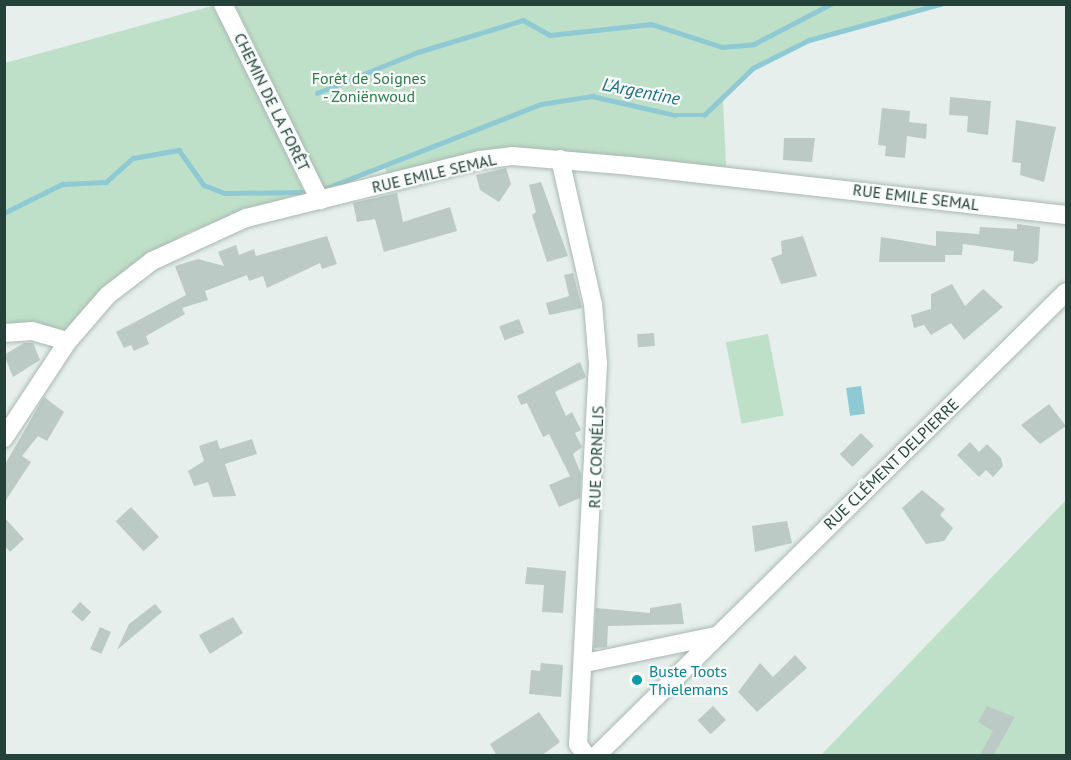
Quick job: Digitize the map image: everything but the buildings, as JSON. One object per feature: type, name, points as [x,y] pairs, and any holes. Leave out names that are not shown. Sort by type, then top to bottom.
[{"type":"street","name":"CHEMIN DE LA FORÊT","points":[[223,4],[321,200]]},
{"type":"street","name":"RUE EMILE SEMAL","points":[[4,438],[68,341],[108,295],[192,238],[321,200],[480,160],[560,159],[1066,215]]},
{"type":"street","name":"RUE CORNÉLIS","points":[[560,159],[593,304],[598,363],[585,663],[578,744],[586,756]]},
{"type":"street","name":"RUE CLÉMENT DELPIERRE","points":[[596,756],[1066,292]]},
{"type":"street","points":[[4,333],[32,331],[68,341]]},
{"type":"street","points":[[585,663],[715,636]]},
{"type":"green space","name":"Forêt de Soignes - Zoniënwoud","points":[[235,5],[941,5],[809,40],[753,68],[723,98],[726,167],[512,150],[466,154],[387,175],[385,168],[324,189]]},
{"type":"green space","points":[[212,6],[246,64],[304,192],[189,232],[148,255],[66,332],[32,324],[5,325],[5,63]]},
{"type":"green space","points":[[768,334],[784,415],[742,424],[726,342]]},
{"type":"green space","points":[[1066,500],[1066,755],[821,755]]},
{"type":"water","points":[[861,386],[865,414],[850,416],[846,388]]},
{"type":"waterway","name":"L'Argentine","points":[[317,93],[418,52],[523,20],[550,35],[651,24],[722,47],[754,44],[831,4]]},
{"type":"waterway","name":"L'Argentine","points":[[324,189],[541,104],[592,96],[675,115],[704,115],[753,68],[809,40],[941,4]]},
{"type":"waterway","name":"L'Argentine","points":[[4,213],[62,184],[106,182],[133,158],[179,150],[204,185],[225,193],[304,192]]},
{"type":"place","name":"Buste Toots Thielemans","points":[[637,680]]}]
